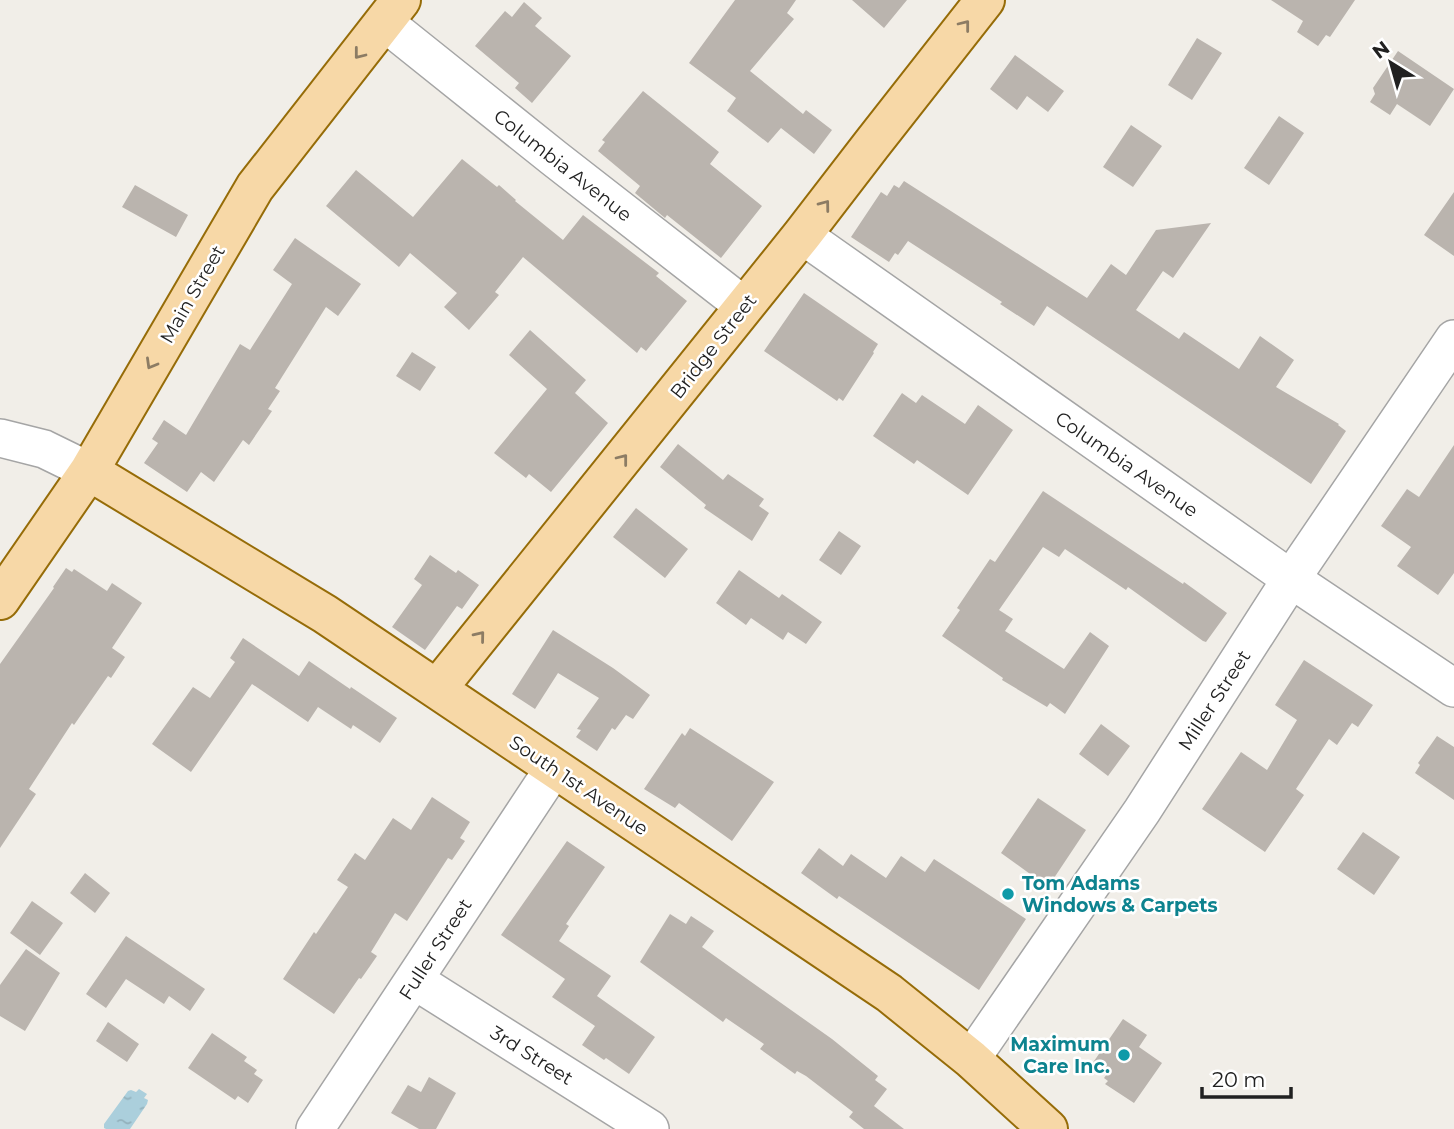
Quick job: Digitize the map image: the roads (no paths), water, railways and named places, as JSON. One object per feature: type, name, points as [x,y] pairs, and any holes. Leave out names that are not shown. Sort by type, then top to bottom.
[{"type":"main road","name":"Bridge Street","points":[[437,690],[802,235],[985,0]]},
{"type":"main road","name":"Main Street","points":[[0,600],[89,471],[255,187],[393,11]]},
{"type":"main road","name":"South 1st Avenue","points":[[89,471],[325,614],[889,993],[971,1059],[1048,1129]]},
{"type":"street","name":"Columbia Avenue","points":[[393,11],[554,158],[744,306]]},
{"type":"street","name":"Columbia Avenue","points":[[802,235],[1291,579],[1454,688]]},
{"type":"street","name":"Miller Street","points":[[971,1059],[1142,811],[1291,579],[1454,339]]},
{"type":"street","points":[[0,438],[44,449],[89,471]]},
{"type":"street","name":"Fuller Street","points":[[315,1129],[554,768]]},
{"type":"street","name":"3rd Street","points":[[414,980],[650,1129]]},
{"type":"water","points":[[139,1089],[147,1094],[144,1098],[148,1100],[130,1129],[104,1128],[104,1124],[128,1091],[136,1092]]},
{"type":"place","name":"Tom Adams Windows & Carpets","points":[[1008,894]]},
{"type":"place","name":"Maximum Care Inc.","points":[[1124,1055]]}]
